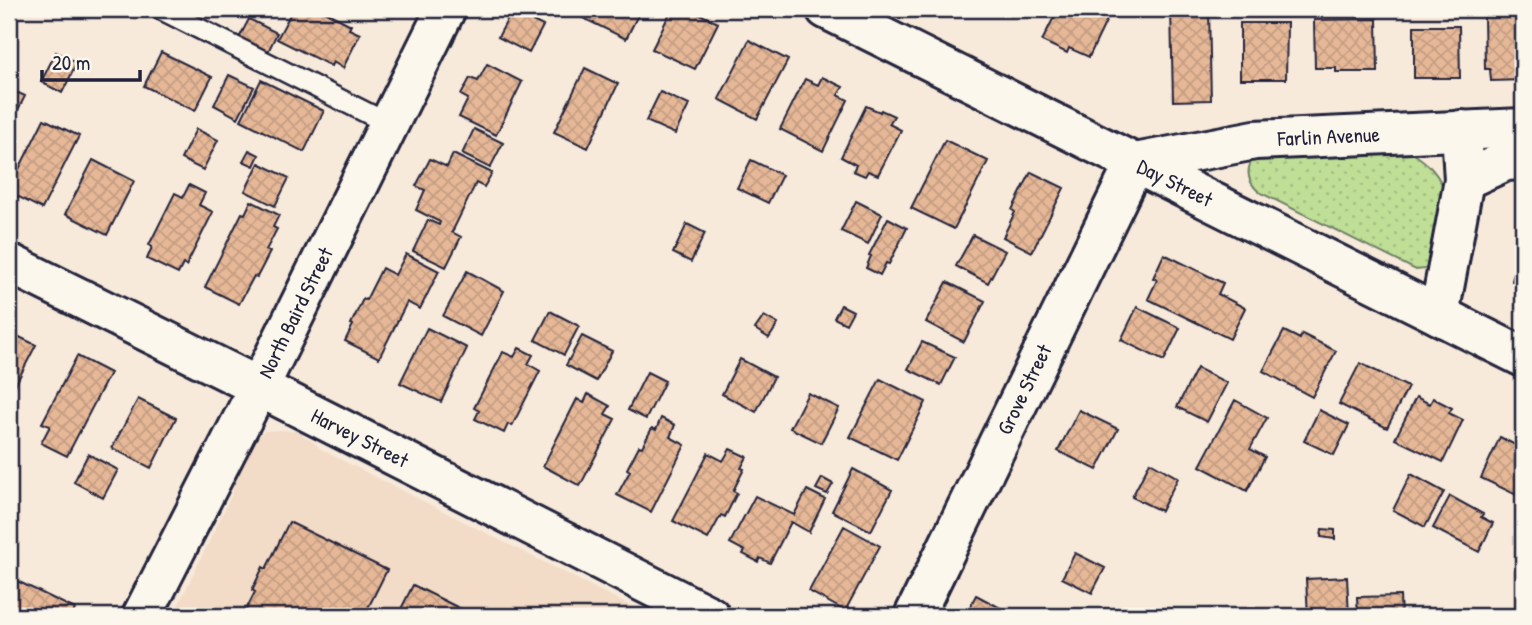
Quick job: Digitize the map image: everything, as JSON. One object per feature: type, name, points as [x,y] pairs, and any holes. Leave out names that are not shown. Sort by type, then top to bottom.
[{"type":"street","name":"North Baird Street","points":[[142,616],[446,9]]},
{"type":"street","name":"Day Street","points":[[826,9],[1523,357]]},
{"type":"street","name":"Farlin Avenue","points":[[1135,163],[1255,140],[1523,128]]},
{"type":"street","points":[[1438,315],[1464,180],[1461,130]]},
{"type":"street","points":[[1464,180],[1506,161],[1523,160]]},
{"type":"street","name":"Grove Street","points":[[914,616],[1135,163]]},
{"type":"street","name":"Harvey Street","points":[[9,263],[710,616]]},
{"type":"lane","points":[[160,9],[389,124]]},
{"type":"shaded area","points":[[265,431],[298,432],[322,450],[650,616],[173,616],[233,492],[235,474],[249,444]]},
{"type":"green space","points":[[1404,148],[1428,165],[1444,189],[1433,265],[1425,269],[1416,270],[1259,192],[1249,176],[1253,159]]},
{"type":"building","points":[[293,9],[320,9],[351,25],[349,29],[360,34],[343,68],[333,62],[331,66],[277,39]]},
{"type":"building","points":[[583,9],[641,9],[626,39],[579,16]]},
{"type":"building","points":[[672,9],[690,9],[718,23],[695,69],[652,49]]},
{"type":"building","points":[[1058,9],[1112,9],[1089,57],[1069,48],[1067,53],[1042,41]]},
{"type":"building","points":[[1171,9],[1209,9],[1211,100],[1173,101]]},
{"type":"building","points":[[512,11],[543,26],[529,53],[498,37]]},
{"type":"building","points":[[1523,15],[1523,80],[1491,81],[1490,69],[1485,69],[1484,16]]},
{"type":"building","points":[[249,19],[277,33],[268,52],[239,38]]},
{"type":"building","points":[[1377,19],[1378,72],[1336,72],[1336,68],[1315,68],[1314,20]]},
{"type":"building","points":[[1240,23],[1287,23],[1286,79],[1240,79]]},
{"type":"building","points":[[1414,26],[1459,26],[1460,78],[1414,78]]},
{"type":"building","points":[[749,40],[788,60],[757,119],[719,99]]},
{"type":"building","points":[[56,52],[77,63],[62,93],[41,82]]},
{"type":"building","points":[[161,52],[212,77],[195,111],[144,86]]},
{"type":"building","points":[[487,64],[522,82],[496,135],[459,117],[468,99],[461,95],[470,78],[478,81]]},
{"type":"building","points":[[585,68],[618,84],[588,148],[554,132]]},
{"type":"building","points":[[229,75],[254,87],[238,118],[214,105]]},
{"type":"building","points":[[822,77],[843,87],[838,95],[848,100],[823,151],[780,129],[805,79],[818,85]]},
{"type":"building","points":[[261,80],[324,111],[304,152],[241,120]]},
{"type":"building","points":[[14,91],[25,96],[18,110],[9,106]]},
{"type":"building","points":[[660,92],[689,105],[675,134],[646,121]]},
{"type":"building","points":[[866,106],[894,116],[889,124],[901,130],[878,175],[868,171],[865,176],[853,171],[856,165],[841,157]]},
{"type":"building","points":[[44,119],[79,136],[42,209],[9,192],[9,189]]},
{"type":"building","points":[[196,129],[218,140],[203,170],[181,159]]},
{"type":"building","points":[[474,129],[503,143],[490,168],[462,154]]},
{"type":"building","points":[[945,140],[988,161],[954,229],[911,208]]},
{"type":"building","points":[[249,150],[259,155],[254,166],[243,161]]},
{"type":"building","points":[[453,154],[492,173],[484,187],[476,183],[452,232],[461,237],[446,267],[413,251],[428,220],[439,225],[440,222],[416,210],[425,190],[416,186],[430,159],[447,167]]},
{"type":"building","points":[[93,160],[134,181],[107,235],[65,214]]},
{"type":"building","points":[[751,160],[782,175],[768,203],[737,188]]},
{"type":"building","points":[[259,163],[289,178],[275,206],[245,191]]},
{"type":"building","points":[[1031,172],[1064,188],[1032,252],[1003,237],[1015,212],[1012,210]]},
{"type":"building","points":[[189,185],[205,193],[199,205],[213,212],[186,266],[183,264],[178,274],[147,259],[152,247],[149,245],[175,193],[183,197]]},
{"type":"building","points":[[251,201],[279,215],[273,227],[277,229],[266,250],[270,252],[239,304],[205,287],[242,213],[245,214]]},
{"type":"building","points":[[856,201],[882,214],[868,244],[841,231]]},
{"type":"building","points":[[888,218],[907,228],[889,264],[886,263],[880,275],[866,268],[871,256],[869,255]]},
{"type":"building","points":[[687,224],[705,233],[691,262],[673,253]]},
{"type":"building","points":[[1523,233],[1523,283],[1512,281]]},
{"type":"building","points":[[973,235],[1005,251],[988,283],[956,266]]},
{"type":"building","points":[[406,254],[439,271],[420,309],[407,302],[379,358],[345,341],[363,299],[366,300],[382,268],[395,275]]},
{"type":"building","points":[[1164,254],[1223,283],[1218,294],[1245,308],[1230,339],[1148,299],[1157,280],[1153,278]]},
{"type":"building","points":[[467,271],[504,291],[481,336],[443,316]]},
{"type":"building","points":[[947,282],[985,301],[964,342],[926,322]]},
{"type":"building","points":[[841,305],[853,311],[846,324],[834,318]]},
{"type":"building","points":[[1137,307],[1180,328],[1164,361],[1121,340]]},
{"type":"building","points":[[550,311],[579,326],[564,355],[535,340]]},
{"type":"building","points":[[764,316],[778,324],[769,338],[755,329]]},
{"type":"building","points":[[427,328],[467,348],[441,402],[400,383]]},
{"type":"building","points":[[1284,331],[1300,339],[1302,334],[1336,351],[1312,397],[1263,371]]},
{"type":"building","points":[[9,332],[36,345],[9,397]]},
{"type":"building","points":[[582,336],[612,351],[596,381],[566,365]]},
{"type":"building","points":[[922,342],[955,357],[941,385],[908,369]]},
{"type":"building","points":[[519,348],[533,355],[528,364],[540,371],[512,426],[508,424],[504,433],[475,419],[479,411],[474,408],[503,352],[514,357]]},
{"type":"building","points":[[77,356],[110,373],[67,456],[41,443],[50,426],[42,423]]},
{"type":"building","points":[[740,359],[774,377],[756,412],[722,394]]},
{"type":"building","points":[[1360,363],[1408,387],[1387,428],[1339,404]]},
{"type":"building","points":[[1197,368],[1227,383],[1207,422],[1177,407]]},
{"type":"building","points":[[647,372],[665,381],[646,419],[628,410]]},
{"type":"building","points":[[880,379],[926,402],[897,460],[850,437]]},
{"type":"building","points":[[808,393],[839,408],[821,443],[790,428]]},
{"type":"building","points":[[588,394],[610,406],[605,414],[615,419],[580,486],[543,466],[577,399],[584,403]]},
{"type":"building","points":[[1416,397],[1430,404],[1433,398],[1452,408],[1449,413],[1463,420],[1443,462],[1395,439]]},
{"type":"building","points":[[138,399],[176,418],[151,468],[112,448]]},
{"type":"building","points":[[1235,400],[1267,418],[1250,449],[1265,457],[1247,491],[1200,466]]},
{"type":"building","points":[[1079,410],[1118,429],[1097,470],[1058,451]]},
{"type":"building","points":[[1319,410],[1349,425],[1334,455],[1304,441]]},
{"type":"building","points":[[661,418],[675,425],[670,437],[685,445],[651,512],[617,495],[639,446],[642,447],[652,428],[656,430]]},
{"type":"building","points":[[1500,437],[1519,447],[1521,442],[1523,443],[1523,498],[1481,478]]},
{"type":"building","points":[[730,449],[747,457],[733,491],[737,493],[725,517],[721,515],[708,539],[673,521],[708,453],[723,461]]},
{"type":"building","points":[[88,454],[118,470],[103,498],[74,482]]},
{"type":"building","points":[[1150,462],[1178,478],[1161,511],[1132,497]]},
{"type":"building","points":[[853,469],[892,490],[871,531],[832,511]]},
{"type":"building","points":[[1411,474],[1444,492],[1425,527],[1393,510]]},
{"type":"building","points":[[822,478],[833,484],[827,494],[816,489]]},
{"type":"building","points":[[807,490],[825,499],[809,532],[791,522],[770,563],[760,558],[758,562],[730,543],[755,496],[794,515]]},
{"type":"building","points":[[1450,496],[1483,514],[1481,517],[1493,523],[1479,552],[1433,528]]},
{"type":"building","points":[[289,522],[387,570],[364,616],[356,616],[338,608],[334,616],[243,616],[263,567],[266,569]]},
{"type":"building","points":[[844,526],[880,546],[845,611],[809,591]]},
{"type":"building","points":[[1322,529],[1335,530],[1335,539],[1321,537]]},
{"type":"building","points":[[1075,553],[1105,568],[1092,593],[1062,578]]},
{"type":"building","points":[[9,577],[75,609],[72,616],[9,616]]},
{"type":"building","points":[[1347,577],[1349,616],[1308,616],[1306,579]]},
{"type":"building","points":[[413,585],[475,616],[393,616],[395,612],[399,613]]},
{"type":"building","points":[[976,595],[1008,612],[1006,616],[962,616],[964,612],[966,614]]},
{"type":"building","points":[[1400,596],[1401,616],[1358,616],[1357,597]]},
{"type":"building","points":[[1434,612],[1461,612],[1461,616],[1434,616]]}]
